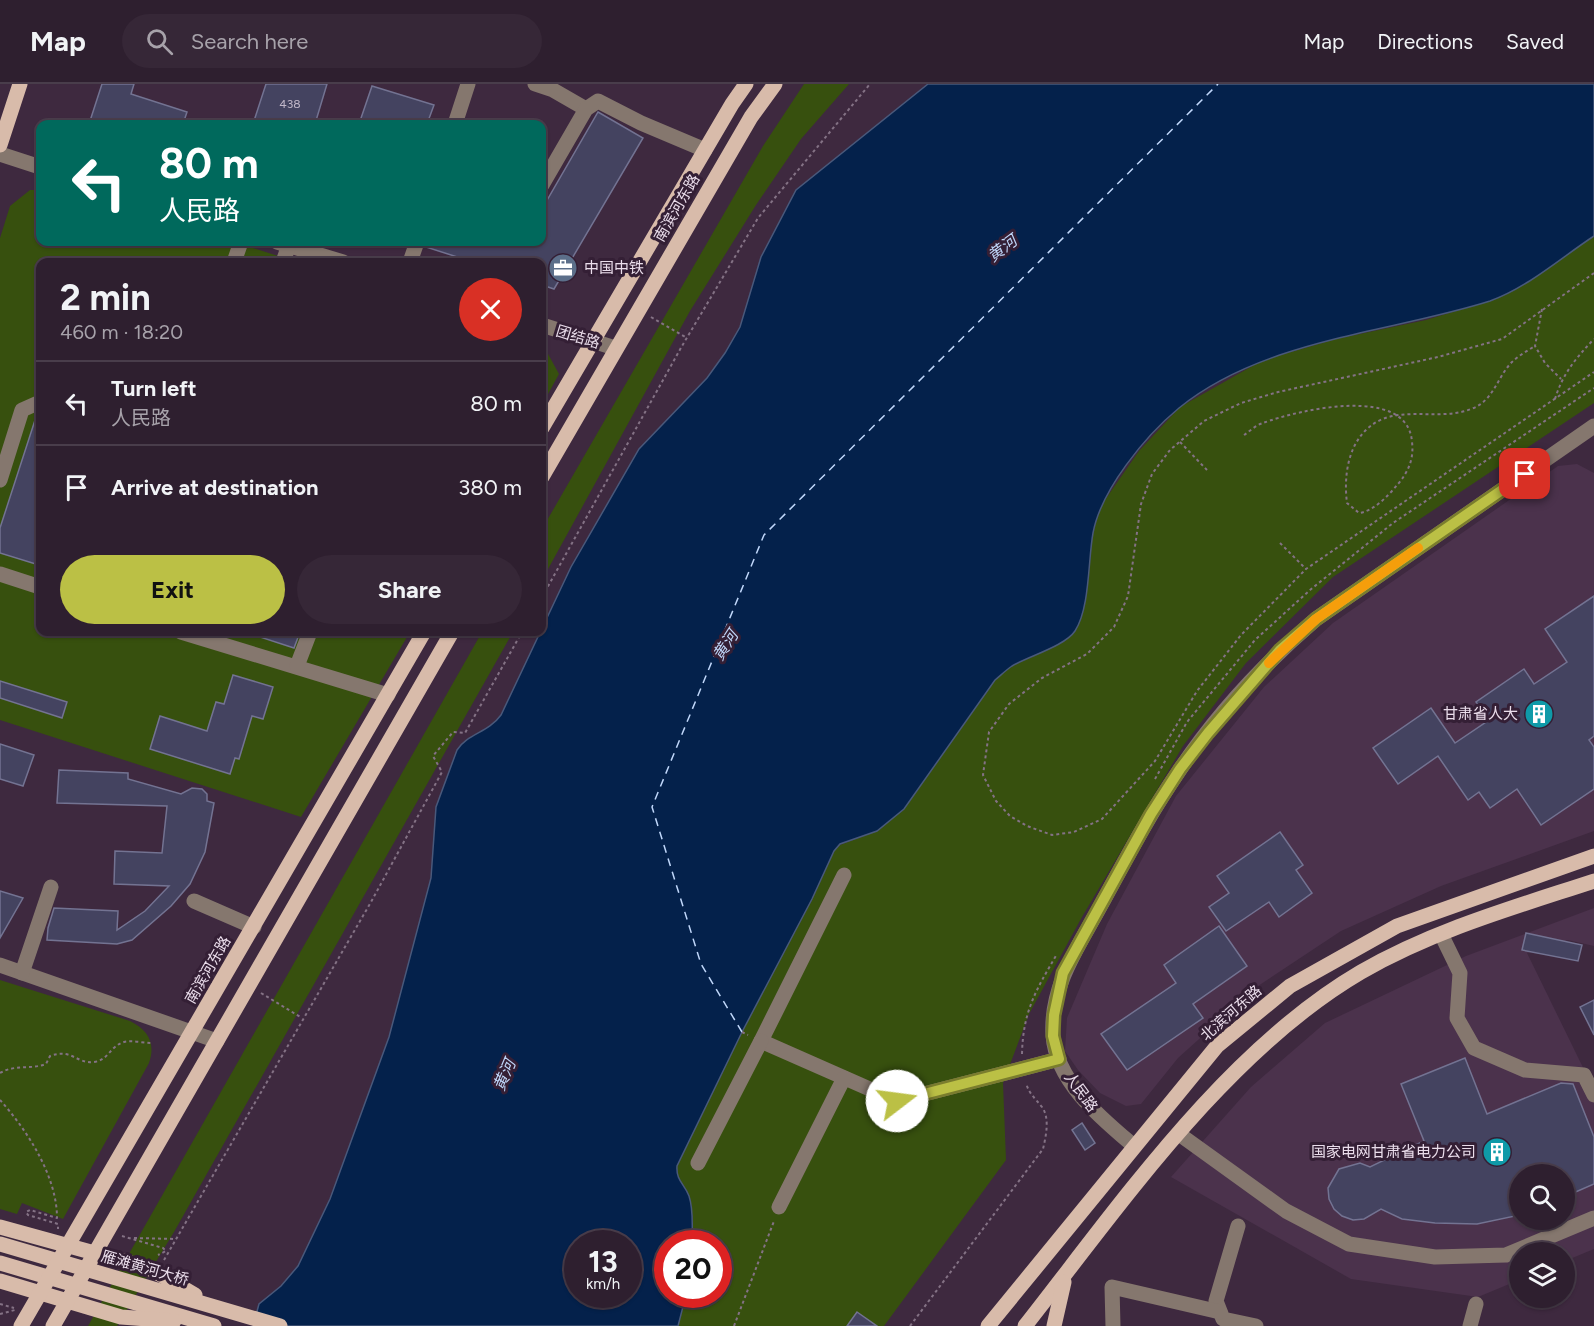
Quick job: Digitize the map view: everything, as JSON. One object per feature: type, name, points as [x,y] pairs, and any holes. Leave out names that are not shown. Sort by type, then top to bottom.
[{"type":"main road","points":[[0,146],[20,84]]},
{"type":"main road","name":"南滨河东路","points":[[546,421],[746,84]]},
{"type":"main road","name":"南滨河东路","points":[[546,470],[751,117],[776,84]]},
{"type":"main road","name":"南滨河东路","points":[[21,1326],[193,1034],[422,636]]},
{"type":"main road","points":[[53,1326],[450,636]]},
{"type":"main road","name":"北滨河东路","points":[[988,1326],[1217,1046],[1290,986],[1397,926],[1594,856]]},
{"type":"main road","points":[[1025,1326],[1179,1134],[1263,1044],[1315,1002],[1393,955],[1441,934],[1594,881]]},
{"type":"main road","points":[[0,1227],[149,1268],[216,1307]]},
{"type":"main road","name":"雁滩黄河大桥","points":[[0,1244],[280,1326]]},
{"type":"main road","points":[[0,1263],[210,1325]]},
{"type":"main road","points":[[1054,1326],[1058,1300],[1067,1273]]},
{"type":"main road","points":[[0,1281],[121,1317],[210,1325]]},
{"type":"street","points":[[456,120],[468,84]]},
{"type":"street","points":[[536,84],[554,90],[586,109]]},
{"type":"street","points":[[546,178],[586,109],[598,101],[640,123],[705,150]]},
{"type":"street","points":[[0,154],[36,166]]},
{"type":"street","points":[[292,246],[330,258]]},
{"type":"street","name":"团结路","points":[[546,326],[615,348]]},
{"type":"street","points":[[0,480],[22,410],[36,404]]},
{"type":"street","name":"人民路","points":[[1134,1146],[1081,1096],[1059,1059],[1053,1036],[1054,1015],[1063,973],[1151,814],[1180,769],[1208,733],[1280,650],[1316,619],[1592,432]]},
{"type":"street","points":[[0,574],[36,586]]},
{"type":"street","points":[[195,636],[388,695]]},
{"type":"street","points":[[297,666],[308,636]]},
{"type":"street","points":[[698,1163],[844,875]]},
{"type":"street","points":[[21,972],[51,887]]},
{"type":"street","points":[[194,901],[254,927]]},
{"type":"street","points":[[1441,934],[1460,973],[1457,1018],[1474,1048],[1525,1070],[1584,1075],[1594,1095]]},
{"type":"street","points":[[0,965],[218,1041]]},
{"type":"street","points":[[761,1041],[897,1101],[1059,1059]]},
{"type":"street","points":[[779,1207],[844,1078]]},
{"type":"street","points":[[1179,1134],[1286,1210],[1349,1244],[1434,1257],[1506,1255],[1594,1218]]},
{"type":"street","points":[[1238,1226],[1216,1301],[1223,1319],[1256,1326]]},
{"type":"street","points":[[1113,1326],[1112,1287],[1220,1311]]},
{"type":"street","points":[[1470,1326],[1476,1304]]},
{"type":"path","points":[[546,590],[682,346],[758,218],[870,84]]},
{"type":"path","points":[[1594,273],[1502,339],[1437,357],[1278,392],[1241,403],[1204,421],[1170,450],[1152,474],[1141,504],[1128,596],[1114,627],[1087,654],[1042,678],[1009,704],[989,732],[983,775],[996,801],[1010,816],[1027,826],[1052,835],[1074,832],[1102,819],[1155,761],[1197,692],[1241,635],[1306,569],[1594,372]]},
{"type":"path","points":[[1244,435],[1261,423],[1336,407],[1382,407],[1397,415],[1412,431],[1413,452],[1407,473],[1393,490],[1369,512],[1359,513],[1347,502],[1345,487],[1350,456],[1357,438],[1369,427],[1397,415],[1429,416],[1471,409],[1488,399],[1512,362],[1534,346],[1542,309]]},
{"type":"path","points":[[1555,399],[1561,379],[1594,339]]},
{"type":"path","points":[[1534,346],[1545,363],[1561,379]]},
{"type":"path","points":[[1152,784],[1187,722],[1255,640],[1310,590],[1393,523],[1594,387]]},
{"type":"path","points":[[1180,442],[1207,470]]},
{"type":"path","points":[[1280,543],[1306,569]]},
{"type":"path","points":[[162,1265],[302,1018],[371,902],[441,772],[433,756],[453,732],[465,733],[520,636]]},
{"type":"path","points":[[910,1326],[1043,1149],[1047,1128],[1044,1109],[1028,1092],[1022,1068],[1022,1036],[1030,1002],[1059,950]]},
{"type":"path","points":[[249,986],[302,1018]]},
{"type":"path","points":[[0,1073],[9,1068],[37,1067],[46,1064],[50,1056],[59,1053],[75,1056],[84,1062],[95,1062],[106,1059],[118,1045],[126,1041],[152,1043]]},
{"type":"path","points":[[0,1100],[25,1133],[56,1196],[57,1218],[30,1210],[26,1212],[28,1215],[58,1224],[57,1234]]},
{"type":"path","points":[[734,1326],[779,1207]]},
{"type":"path","points":[[149,1255],[159,1255],[166,1251],[163,1248],[128,1238],[176,1239]]},
{"type":"path","points":[[0,1304],[16,1309]]},
{"type":"shaded area","points":[[1577,464],[1594,473],[1594,831],[1441,886],[1341,931],[1258,986],[1178,1058],[1141,1104],[1126,1106],[1100,1093],[1078,1070],[1065,1051],[1067,1018],[1107,924],[1176,796],[1264,687],[1333,623],[1558,466]]},
{"type":"shaded area","points":[[1594,908],[1594,946],[1568,940],[1527,953],[1594,1090],[1594,1249],[1575,1257],[1575,1242],[1509,1242],[1509,1284],[1478,1297],[1351,1279],[1171,1177],[1251,1087],[1325,1023],[1466,956]]},
{"type":"green space","points":[[804,84],[849,84],[801,139],[756,205],[690,311],[546,573],[546,522],[763,146]]},
{"type":"green space","points":[[30,190],[36,190],[36,246],[247,246],[284,258],[36,258],[36,636],[408,636],[301,817],[0,720],[0,238],[10,206]]},
{"type":"green space","points":[[1594,236],[1594,403],[1333,577],[1246,663],[1183,746],[1082,917],[1029,1014],[1003,1083],[1006,1160],[884,1326],[678,1326],[683,1308],[732,1308],[732,1230],[692,1230],[690,1204],[678,1177],[677,1166],[834,851],[840,845],[877,831],[904,809],[995,680],[1010,667],[1065,641],[1100,507],[1139,451],[1180,407],[1263,360],[1336,339],[1426,320],[1492,300],[1513,290]]},
{"type":"green space","points":[[546,350],[559,374],[546,398]]},
{"type":"green space","points":[[480,636],[511,636],[174,1232],[117,1326],[88,1326]]},
{"type":"green space","points":[[0,980],[130,1021],[146,1033],[151,1043],[149,1063],[63,1219],[22,1203],[17,1214],[0,1209]]},
{"type":"water","name":"黄河","points":[[928,84],[1594,84],[1594,236],[1531,280],[1490,301],[1288,352],[1249,367],[1213,385],[1179,408],[1152,433],[1126,465],[1105,499],[1093,533],[1086,597],[1075,631],[1055,646],[1012,666],[995,680],[904,809],[877,831],[840,844],[834,851],[677,1166],[679,1179],[689,1196],[692,1208],[692,1230],[654,1230],[654,1308],[683,1308],[678,1326],[253,1326],[259,1304],[281,1286],[298,1266],[330,1199],[389,1037],[431,878],[436,807],[457,750],[501,715],[538,636],[546,636],[546,620],[571,567],[639,449],[707,378],[740,327],[761,257],[796,190]]},
{"type":"building","points":[[102,84],[134,84],[131,94],[187,112],[184,120],[90,120]]},
{"type":"building","points":[[266,84],[327,84],[316,120],[254,120]]},
{"type":"building","points":[[372,86],[434,105],[428,120],[360,120]]},
{"type":"building","points":[[598,112],[643,138],[554,289],[546,286],[546,258],[460,258],[426,247],[546,246],[546,202]]},
{"type":"building","points":[[36,417],[36,564],[0,553],[0,528]]},
{"type":"building","name":"甘肃省人大","points":[[1594,596],[1594,736],[1589,740],[1594,747],[1594,789],[1541,825],[1517,789],[1490,808],[1479,792],[1468,800],[1438,756],[1398,784],[1373,748],[1431,708],[1455,743],[1489,720],[1476,702],[1524,669],[1534,684],[1567,662],[1545,629]]},
{"type":"building","points":[[257,636],[298,636],[294,648]]},
{"type":"building","points":[[233,675],[273,687],[263,719],[252,716],[239,759],[235,758],[230,774],[150,749],[160,716],[207,731],[216,702],[224,704]]},
{"type":"building","points":[[0,681],[67,702],[62,718],[0,698]]},
{"type":"building","points":[[0,744],[34,755],[23,786],[0,779]]},
{"type":"building","points":[[59,770],[128,773],[128,779],[181,794],[192,788],[202,789],[207,794],[207,801],[214,803],[205,852],[190,884],[171,906],[132,940],[117,944],[47,940],[54,908],[118,911],[117,930],[145,911],[169,886],[114,884],[115,851],[162,853],[167,806],[57,803]]},
{"type":"building","points":[[1280,832],[1303,865],[1296,870],[1312,893],[1279,917],[1269,902],[1226,931],[1209,907],[1229,893],[1217,876]]},
{"type":"building","points":[[0,891],[23,898],[0,938]]},
{"type":"building","points":[[1219,926],[1247,966],[1193,1004],[1203,1018],[1127,1070],[1101,1034],[1176,983],[1164,965]]},
{"type":"building","points":[[1526,933],[1582,945],[1578,961],[1522,950]]},
{"type":"building","points":[[1594,1000],[1594,1035],[1580,1007]]},
{"type":"building","name":"国家电网甘肃省电力公司","points":[[1465,1058],[1487,1114],[1561,1083],[1573,1084],[1594,1137],[1594,1184],[1575,1192],[1575,1164],[1509,1164],[1509,1217],[1477,1224],[1435,1223],[1402,1219],[1381,1209],[1364,1219],[1353,1220],[1342,1216],[1334,1209],[1329,1199],[1328,1188],[1339,1169],[1360,1163],[1370,1167],[1424,1141],[1401,1084]]},
{"type":"building","points":[[1082,1123],[1095,1143],[1085,1150],[1072,1130]]},
{"type":"building","points":[[857,1312],[877,1326],[847,1326]]},
{"type":"ferry route","points":[[742,1032],[701,964],[652,807],[764,535],[1218,84]]},
{"type":"slow traffic","points":[[1269,663],[1280,650],[1316,619],[1418,548]]},
{"type":"place","name":"中国中铁","points":[[563,268]]},
{"type":"place","name":"甘肃省人大","points":[[1539,714]]},
{"type":"place","name":"国家电网甘肃省电力公司","points":[[1497,1152]]},
{"type":"route","points":[[897,1101],[1059,1059],[1053,1036],[1056,994],[1063,973],[1151,814],[1180,769],[1208,733],[1280,650],[1316,619],[1525,474]]}]
